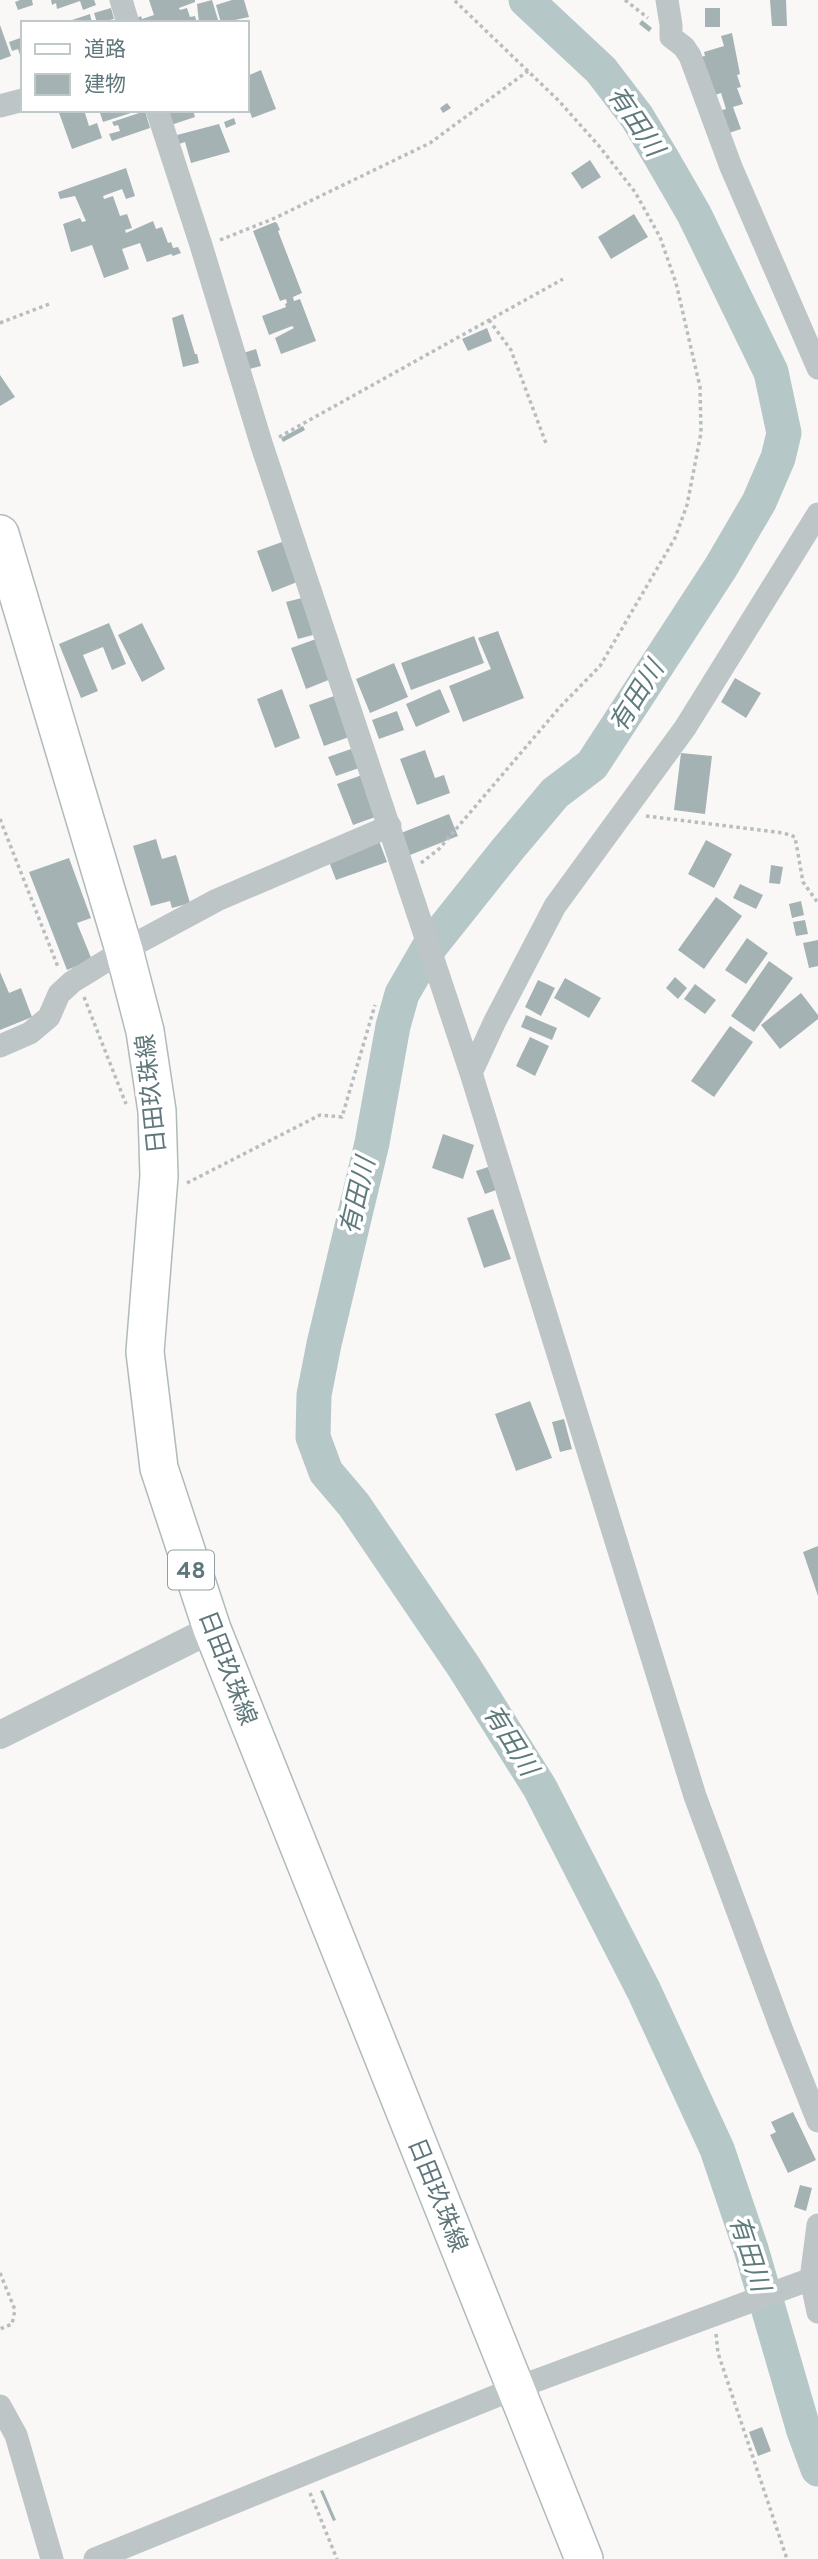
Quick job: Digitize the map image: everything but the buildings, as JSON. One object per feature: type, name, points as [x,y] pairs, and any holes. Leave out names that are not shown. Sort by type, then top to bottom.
[{"type":"main road","name":"日田玖珠線","points":[[0,534],[11,599],[124,950],[145,1031],[157,1111],[159,1176],[145,1352],[159,1468],[212,1629],[584,2559]]},
{"type":"street","points":[[121,0],[127,21]]},
{"type":"street","points":[[667,0],[671,37],[684,47],[690,57],[732,167],[818,368]]},
{"type":"street","points":[[0,106],[21,101]]},
{"type":"street","points":[[158,112],[262,446],[468,1065],[695,1796],[818,2121]]},
{"type":"street","points":[[468,1065],[495,1021],[555,906],[685,728],[818,514]]},
{"type":"street","points":[[0,1046],[30,1033],[49,1017],[59,995],[68,986],[124,950],[218,900],[390,826]]},
{"type":"street","points":[[0,1735],[212,1629]]},
{"type":"street","points":[[818,2225],[811,2279],[818,2312]]},
{"type":"street","points":[[95,2559],[516,2388],[811,2279]]},
{"type":"street","points":[[0,2406],[16,2435],[52,2559]]},
{"type":"path","points":[[405,880],[439,849],[560,707],[600,666],[675,538],[687,505],[699,444],[700,387],[676,283],[660,237],[635,192],[599,146],[559,101],[454,0]]},
{"type":"path","points":[[202,248],[275,218],[430,143],[528,71]]},
{"type":"path","points":[[262,446],[563,279]]},
{"type":"path","points":[[0,323],[49,304]]},
{"type":"path","points":[[489,320],[511,350],[547,446]]},
{"type":"path","points":[[623,813],[784,833],[795,837],[803,882],[818,903]]},
{"type":"path","points":[[0,819],[68,986],[86,999],[130,1115]]},
{"type":"path","points":[[157,1199],[320,1115],[342,1117],[375,1005]]},
{"type":"path","points":[[0,2273],[15,2310],[12,2324],[0,2329]]},
{"type":"path","points":[[721,2312],[718,2353],[787,2559]]},
{"type":"path","points":[[303,2474],[337,2559]]},
{"type":"waterway","name":"有田川","points":[[526,0],[601,70],[637,117],[661,157],[694,214],[771,372],[784,433],[778,458],[759,502],[721,567],[592,765],[555,793],[507,850],[428,949],[402,994],[393,1026],[372,1143],[324,1344],[314,1395],[313,1437],[326,1472],[354,1505],[464,1667],[540,1788],[644,1991],[717,2149],[751,2249],[804,2431],[818,2469]]}]
